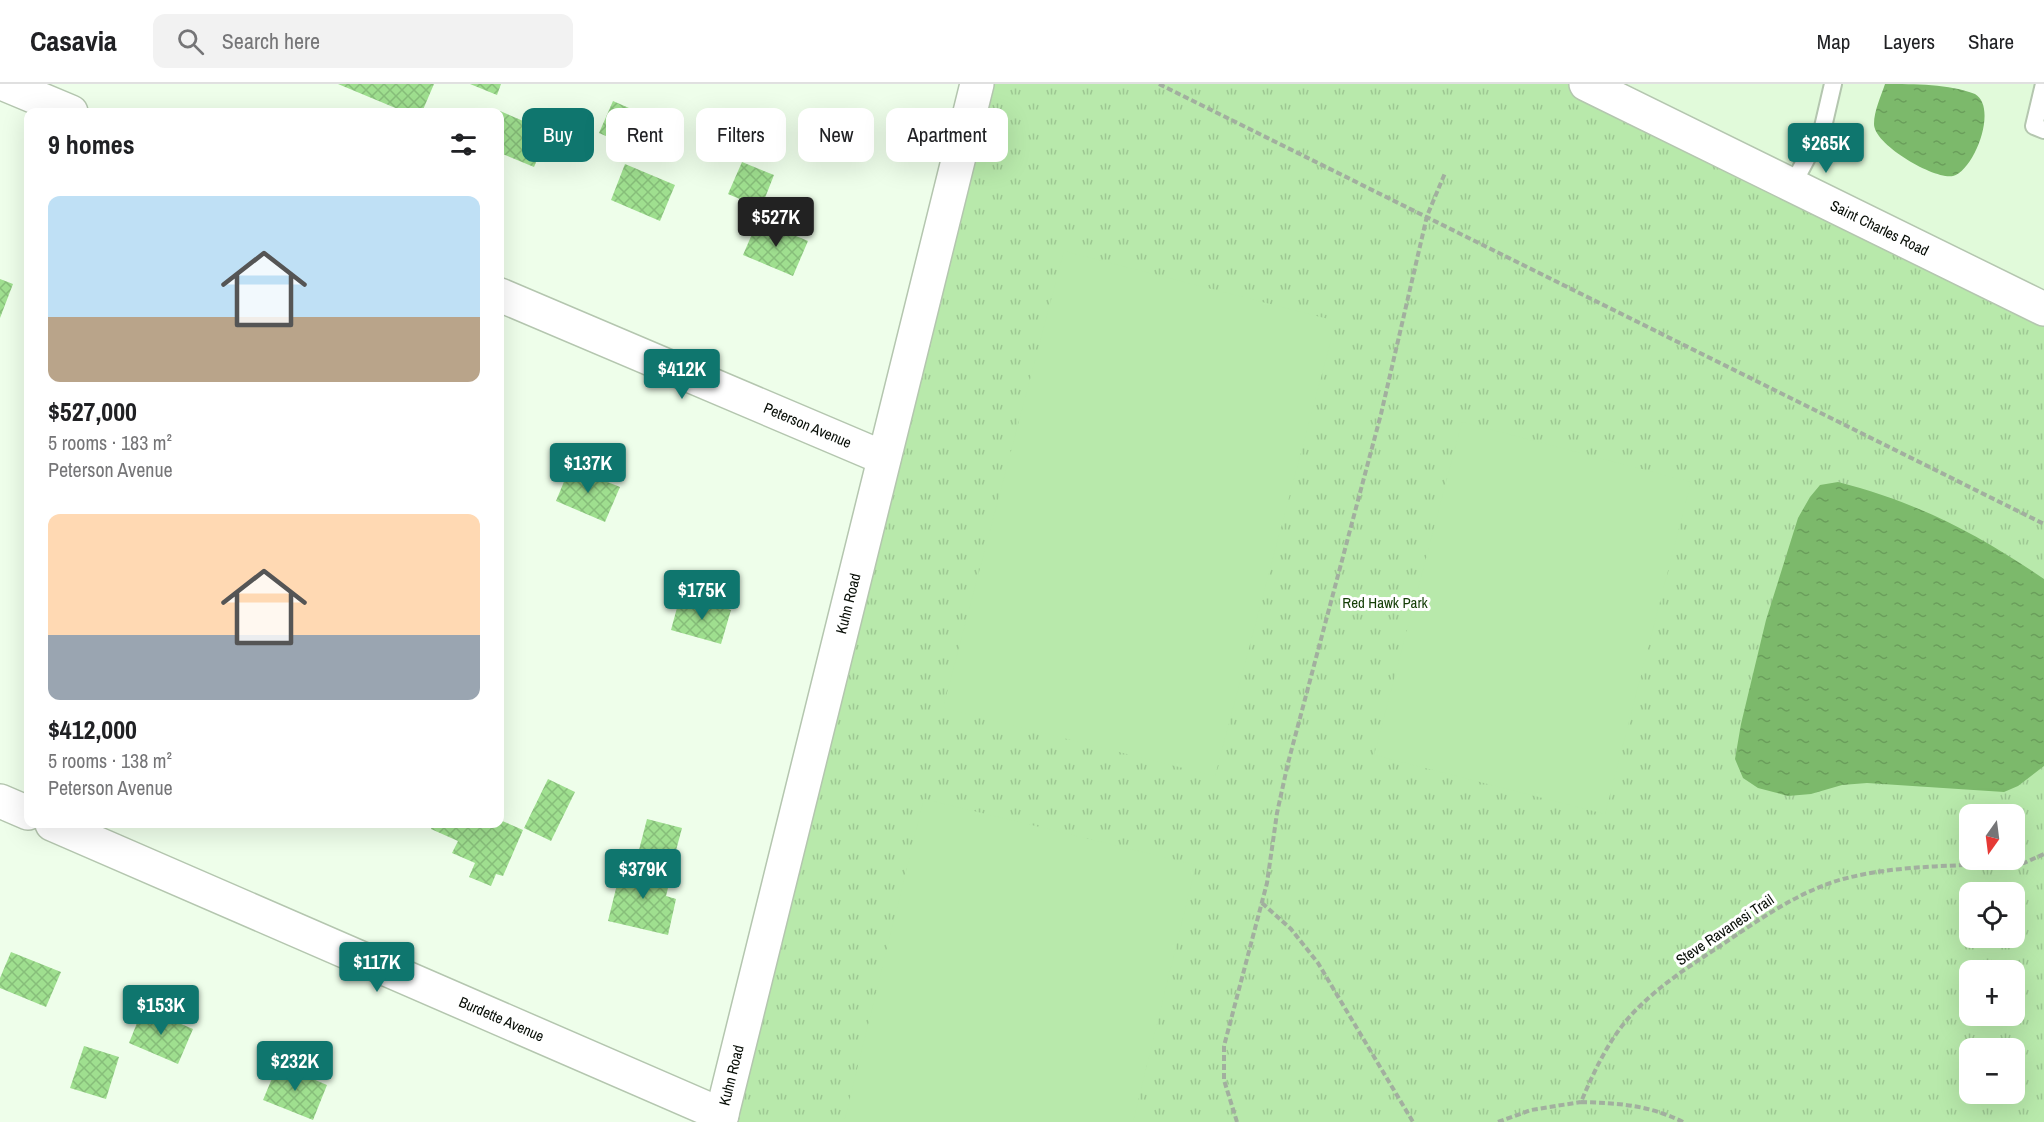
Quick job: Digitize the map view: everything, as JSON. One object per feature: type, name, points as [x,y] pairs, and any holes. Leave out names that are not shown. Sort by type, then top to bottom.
[{"type":"street","points":[[4,84],[61,108]]},
{"type":"street","name":"Kuhn Road","points":[[721,1119],[977,84]]},
{"type":"street","name":"Saint Charles Road","points":[[1586,84],[2044,309]]},
{"type":"street","name":"Peterson Avenue","points":[[504,297],[884,458]]},
{"type":"street","points":[[0,801],[24,811]]},
{"type":"street","name":"Burdette Avenue","points":[[61,828],[721,1119]]},
{"type":"lane","points":[[1792,186],[1823,127],[1833,84]]},
{"type":"lane","points":[[2044,84],[2034,126],[2044,130]]},
{"type":"path","points":[[1159,84],[2044,524]]},
{"type":"path","points":[[1237,1122],[1224,1080],[1224,1046],[1262,903],[1288,763],[1381,414],[1427,216],[1445,173]]},
{"type":"path","name":"Steve Ravanesi Trail","points":[[1581,1102],[1595,1070],[1614,1039],[1639,1007],[1695,963],[1772,911],[1804,894],[1843,879],[1885,872],[2024,863],[2044,854]]},
{"type":"path","points":[[1262,903],[1291,928],[1318,963],[1413,1122]]},
{"type":"path","points":[[1498,1122],[1531,1110],[1581,1102],[1626,1102],[1663,1112],[1683,1122]]},
{"type":"shaded area","points":[[1603,84],[2044,84],[2044,304]]},
{"type":"green space","name":"Red Hawk Park","points":[[975,84],[1589,84],[2044,311],[2044,1122],[726,1122],[956,162],[1008,162],[1008,108],[969,108]]},
{"type":"green space","points":[[1064,251],[1336,321],[1215,776],[943,708]]},
{"type":"green space","points":[[1462,422],[1691,482],[1605,814],[1374,755]]},
{"type":"green space","points":[[924,799],[1196,865],[1133,1122],[844,1122]]},
{"type":"water","points":[[1885,84],[1943,86],[1975,94],[1982,101],[1984,124],[1981,138],[1976,151],[1961,171],[1953,176],[1933,173],[1894,151],[1884,142],[1877,132],[1874,119]]},
{"type":"water","points":[[1838,482],[1894,499],[1946,521],[2044,579],[2044,766],[2018,786],[2004,792],[1867,783],[1842,785],[1811,794],[1788,796],[1758,788],[1743,778],[1735,759],[1741,724],[1766,620],[1798,518],[1820,485]]},
{"type":"building","points":[[338,84],[434,84],[424,108],[395,108]]},
{"type":"building","points":[[470,84],[501,84],[497,95]]},
{"type":"building","points":[[613,101],[629,108],[610,108]]},
{"type":"building","points":[[504,113],[522,120],[522,162],[536,162],[534,167],[504,155]]},
{"type":"building","points":[[606,117],[606,136],[599,133]]},
{"type":"building","points":[[742,162],[774,175],[761,208],[728,194]]},
{"type":"building","points":[[625,164],[675,185],[660,221],[611,200]]},
{"type":"building","points":[[758,220],[808,241],[793,276],[743,255]]},
{"type":"building","points":[[0,279],[13,284],[0,318]]},
{"type":"building","points":[[570,467],[620,487],[605,522],[556,501]]},
{"type":"building","points":[[694,600],[731,610],[721,644],[671,630],[678,604],[692,608]]},
{"type":"building","points":[[548,779],[575,792],[551,841],[524,828]]},
{"type":"building","points":[[647,819],[682,828],[674,858],[639,850]]},
{"type":"building","points":[[504,822],[523,830],[503,876],[496,874],[491,886],[469,877],[475,863],[452,853],[458,841],[431,829],[504,828]]},
{"type":"building","points":[[622,864],[671,876],[666,896],[676,899],[668,935],[608,921]]},
{"type":"building","points":[[11,952],[61,972],[46,1007],[0,988],[0,978]]},
{"type":"building","points":[[143,1008],[193,1029],[178,1064],[129,1043]]},
{"type":"building","points":[[84,1046],[119,1057],[106,1099],[70,1088]]},
{"type":"building","points":[[278,1064],[327,1085],[313,1120],[263,1100]]}]
